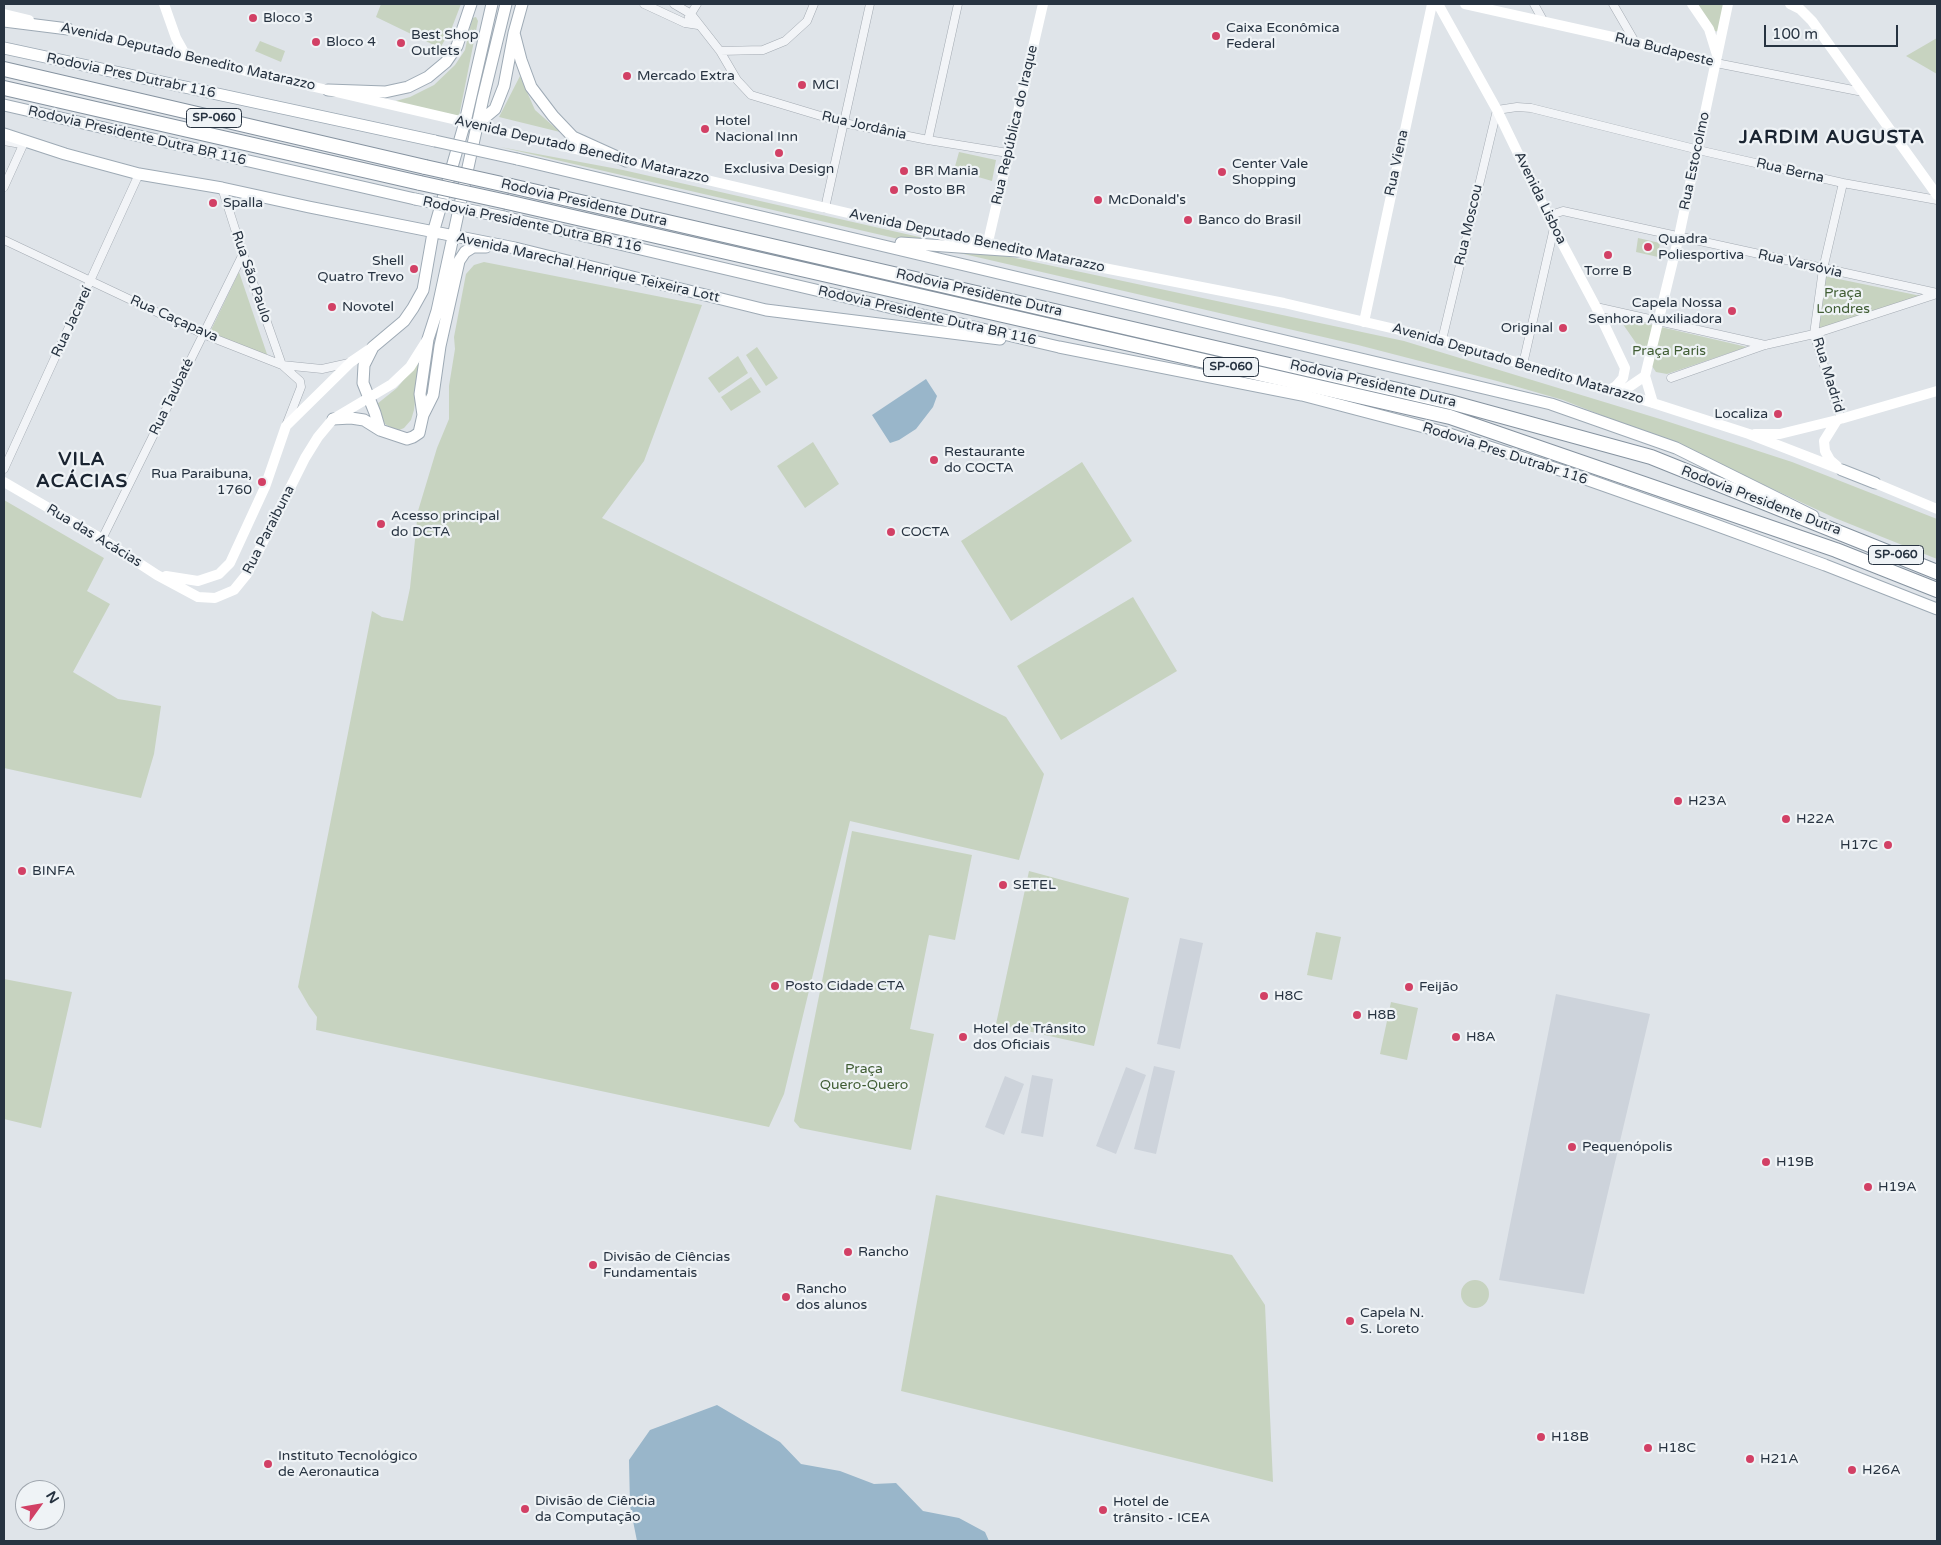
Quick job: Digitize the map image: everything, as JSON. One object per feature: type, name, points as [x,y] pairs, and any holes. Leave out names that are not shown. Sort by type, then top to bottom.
[{"type":"highway","name":"Rodovia Presidente Dutra","points":[[4,70],[1450,402],[1651,457],[1937,572]]},
{"type":"highway","name":"Rodovia Presidente Dutra","points":[[4,88],[1450,417],[1836,550],[1937,590]]},
{"type":"main road","points":[[164,4],[176,38],[186,56]]},
{"type":"main road","points":[[328,90],[385,92],[408,87],[428,77],[446,62],[457,46],[471,4]]},
{"type":"main road","points":[[423,415],[420,394],[428,339],[437,311],[477,125],[506,4]]},
{"type":"main road","points":[[477,125],[495,109],[504,86],[514,32],[522,4]]},
{"type":"main road","name":"Rua República do Iraque","points":[[987,246],[1043,4]]},
{"type":"main road","name":"Rua Viena","points":[[1364,322],[1432,4]]},
{"type":"main road","name":"Avenida Lisboa","points":[[1438,4],[1497,110],[1552,225],[1596,307],[1625,368],[1623,378],[1616,386],[1609,390]]},
{"type":"main road","name":"Rua Budapeste","points":[[1465,4],[1717,60]]},
{"type":"main road","points":[[1692,4],[1709,30],[1717,60]]},
{"type":"main road","name":"Rua Estocolmo","points":[[1645,376],[1679,236],[1728,4]]},
{"type":"main road","points":[[1790,4],[1800,9],[1812,21],[1937,196]]},
{"type":"main road","name":"Rua Paraibuna","points":[[157,575],[198,581],[219,574],[230,563],[265,487],[286,426],[351,362],[373,347],[404,320],[413,308],[423,290],[433,233],[465,122],[490,6]]},
{"type":"main road","name":"Avenida Deputado Benedito Matarazzo","points":[[4,14],[987,246],[1284,303],[1442,340],[1653,403],[1749,434],[1937,509]]},
{"type":"main road","points":[[4,21],[68,30]]},
{"type":"main road","points":[[514,32],[521,60],[531,87],[553,116],[573,136],[626,161]]},
{"type":"main road","points":[[167,51],[176,38]]},
{"type":"main road","name":"Rodovia Pres Dutrabr 116","points":[[4,48],[435,140],[868,241]]},
{"type":"main road","name":"Rodovia Presidente Dutra BR 116","points":[[4,105],[415,199],[504,217],[1060,347]]},
{"type":"main road","points":[[4,134],[65,154]]},
{"type":"main road","name":"Avenida Marechal Henrique Teixeira Lott","points":[[65,154],[139,174],[222,188],[433,233],[515,248],[766,310],[1060,347]]},
{"type":"main road","points":[[868,241],[1017,251]]},
{"type":"main road","points":[[868,241],[1551,404],[1676,448],[1855,538]]},
{"type":"main road","points":[[333,419],[351,418],[364,420],[380,430],[407,439],[413,437],[418,432],[423,415],[433,395],[440,346],[459,261],[465,252],[473,247],[515,248]]},
{"type":"main road","name":"Rua Paraibuna","points":[[157,575],[198,597],[214,598],[234,590],[248,574],[305,458],[318,437],[333,419],[392,384],[410,367],[428,339]]},
{"type":"main road","points":[[373,347],[362,374],[363,384],[380,430]]},
{"type":"main road","name":"Rodovia Pres Dutrabr 116","points":[[1060,347],[1302,395],[1443,432],[1563,471],[1693,517],[1826,565],[1937,609]]},
{"type":"main road","points":[[1620,393],[1645,376],[1653,403]]},
{"type":"main road","points":[[1749,434],[1780,434],[1839,420],[1937,391]]},
{"type":"main road","points":[[1839,420],[1824,441],[1825,451],[1830,460],[1842,470]]},
{"type":"main road","name":"Rua das Acácias","points":[[4,482],[102,539],[157,575]]},
{"type":"street","points":[[644,4],[685,22],[698,25]]},
{"type":"street","name":"Rua Jordânia","points":[[674,4],[691,14],[720,51],[736,80],[751,95],[844,123],[928,140],[1008,153]]},
{"type":"street","points":[[685,22],[697,4]]},
{"type":"street","points":[[720,51],[763,50],[785,42],[807,21],[814,4]]},
{"type":"street","points":[[824,208],[870,4]]},
{"type":"street","points":[[928,140],[958,4]]},
{"type":"street","points":[[1534,4],[1544,22]]},
{"type":"street","points":[[1613,4],[1635,42]]},
{"type":"street","name":"Rua Budapeste","points":[[1717,60],[1864,92]]},
{"type":"street","name":"Rua Berna","points":[[1497,110],[1517,107],[1531,108],[1842,182],[1937,200]]},
{"type":"street","name":"Rua Moscou","points":[[1442,340],[1497,110]]},
{"type":"street","name":"Avenida Marechal Henrique Teixeira Lott","points":[[4,141],[65,154]]},
{"type":"street","points":[[4,187],[23,145]]},
{"type":"street","name":"Rua Jacareí","points":[[4,469],[139,174]]},
{"type":"street","name":"Rua Madrid","points":[[1839,420],[1814,334],[1824,269],[1842,182]]},
{"type":"street","name":"Rua São Paulo","points":[[222,188],[282,365]]},
{"type":"street","name":"Rua Varsóvia","points":[[1552,225],[1554,214],[1564,211],[1937,294]]},
{"type":"street","points":[[1523,364],[1552,225]]},
{"type":"street","name":"Rua Caçapava","points":[[4,240],[203,334],[282,365],[322,369],[351,362]]},
{"type":"street","name":"Rua Taubaté","points":[[102,539],[243,254]]},
{"type":"street","points":[[1671,378],[1764,345],[1814,334],[1937,294]]},
{"type":"street","points":[[1596,307],[1764,345]]},
{"type":"street","name":"Rua Paraibuna","points":[[282,365],[300,381],[302,387],[286,426]]},
{"type":"shaded area","points":[[1180,938],[1203,943],[1180,1049],[1157,1044]]},
{"type":"shaded area","name":"Pequenópolis","points":[[1556,994],[1650,1014],[1584,1294],[1499,1280]]},
{"type":"shaded area","points":[[1154,1066],[1175,1071],[1156,1154],[1134,1149]]},
{"type":"shaded area","points":[[1126,1067],[1146,1075],[1116,1154],[1096,1146]]},
{"type":"shaded area","points":[[1032,1075],[1053,1079],[1043,1137],[1021,1133]]},
{"type":"shaded area","points":[[1005,1076],[1024,1084],[1004,1135],[985,1127]]},
{"type":"green space","points":[[381,4],[461,4],[451,30],[440,48],[376,17]]},
{"type":"green space","points":[[1694,4],[1726,4],[1720,32],[1715,31]]},
{"type":"green space","points":[[476,17],[478,21],[459,116],[392,102],[410,97],[434,85],[455,65],[465,50],[472,18]]},
{"type":"green space","points":[[1937,38],[1937,74],[1906,56]]},
{"type":"green space","points":[[260,41],[285,51],[281,62],[255,51]]},
{"type":"green space","points":[[520,76],[535,110],[560,132],[499,117]]},
{"type":"green space","points":[[500,147],[623,170],[959,246],[1404,341],[1660,419],[1792,462],[1937,519],[1937,559],[1835,518],[1689,450],[1563,400],[1497,381],[1358,345]]},
{"type":"green space","points":[[959,152],[996,160],[992,181],[954,170]]},
{"type":"green space","name":"Quadra Poliesportiva","points":[[1638,238],[1660,243],[1658,257],[1636,252]]},
{"type":"green space","points":[[484,262],[702,305],[644,461],[602,518],[1006,717],[1044,774],[1019,860],[850,821],[784,1094],[769,1127],[316,1030],[317,1017],[298,987],[372,611],[382,617],[403,621],[410,588],[418,511],[437,448],[449,419],[449,386],[455,349],[454,337],[466,274],[474,265]]},
{"type":"green space","points":[[239,272],[268,357],[210,332]]},
{"type":"green space","name":"Praça Londres","points":[[1824,276],[1921,296],[1819,331]]},
{"type":"green space","name":"Praça Paris","points":[[1618,317],[1747,347],[1667,374],[1656,372]]},
{"type":"green space","points":[[757,347],[778,378],[766,386],[746,355]]},
{"type":"green space","points":[[738,356],[748,373],[719,393],[708,378]]},
{"type":"green space","points":[[420,360],[411,420],[404,428],[397,431],[385,424],[377,404],[397,388]]},
{"type":"green space","points":[[751,377],[761,392],[731,411],[721,397]]},
{"type":"green space","points":[[813,442],[839,484],[805,508],[777,466]]},
{"type":"green space","points":[[1082,462],[1132,541],[1011,621],[961,541]]},
{"type":"green space","points":[[4,500],[104,558],[87,591],[110,604],[73,672],[118,699],[161,706],[154,754],[141,798],[4,768]]},
{"type":"green space","points":[[1133,597],[1177,671],[1061,740],[1017,666]]},
{"type":"green space","name":"Praça Quero-Quero","points":[[852,831],[972,855],[955,940],[929,935],[910,1029],[934,1034],[911,1150],[800,1128],[794,1121]]},
{"type":"green space","points":[[1029,871],[1129,898],[1094,1046],[996,1024]]},
{"type":"green space","points":[[1316,932],[1341,937],[1332,980],[1307,975]]},
{"type":"green space","points":[[4,979],[72,992],[41,1128],[4,1119]]},
{"type":"green space","points":[[1391,1002],[1418,1008],[1407,1060],[1380,1054]]},
{"type":"green space","points":[[936,1195],[1232,1255],[1265,1305],[1273,1482],[901,1391]]},
{"type":"green space","points":[[1475,1280],[1485,1284],[1489,1294],[1485,1304],[1475,1308],[1465,1304],[1461,1294],[1465,1284]]},
{"type":"water","points":[[926,379],[937,396],[933,407],[916,429],[899,440],[890,443],[872,415]]},
{"type":"water","points":[[717,1405],[780,1442],[801,1464],[840,1471],[874,1484],[896,1483],[923,1511],[959,1518],[985,1532],[989,1541],[637,1541],[630,1506],[629,1460],[650,1430]]},
{"type":"place","name":"Bloco 3","points":[[253,18]]},
{"type":"place","name":"Caixa Econômica Federal","points":[[1216,36]]},
{"type":"place","name":"Bloco 4","points":[[316,42]]},
{"type":"place","name":"Best Shop Outlets","points":[[401,43]]},
{"type":"place","name":"Mercado Extra","points":[[627,76]]},
{"type":"place","name":"MCI","points":[[802,85]]},
{"type":"place","name":"Hotel Nacional Inn","points":[[705,129]]},
{"type":"place","name":"Exclusiva Design","points":[[779,153]]},
{"type":"place","name":"BR Mania","points":[[904,171]]},
{"type":"place","name":"Center Vale Shopping","points":[[1222,172]]},
{"type":"place","name":"Posto BR","points":[[894,190]]},
{"type":"place","name":"McDonald's","points":[[1098,200]]},
{"type":"place","name":"Spalla","points":[[213,203]]},
{"type":"place","name":"Banco do Brasil","points":[[1188,220]]},
{"type":"place","name":"Quadra Poliesportiva","points":[[1648,247]]},
{"type":"place","name":"Torre B","points":[[1608,255]]},
{"type":"place","name":"Shell Quatro Trevo","points":[[414,269]]},
{"type":"place","name":"Novotel","points":[[332,307]]},
{"type":"place","name":"Capela Nossa Senhora Auxiliadora","points":[[1732,311]]},
{"type":"place","name":"Original","points":[[1563,328]]},
{"type":"place","name":"Localiza","points":[[1778,414]]},
{"type":"place","name":"Restaurante do COCTA","points":[[934,460]]},
{"type":"place","name":"Rua Paraibuna, 1760","points":[[262,482]]},
{"type":"place","name":"Acesso principal do DCTA","points":[[381,524]]},
{"type":"place","name":"COCTA","points":[[891,532]]},
{"type":"place","name":"H23A","points":[[1678,801]]},
{"type":"place","name":"H22A","points":[[1786,819]]},
{"type":"place","name":"H17C","points":[[1888,845]]},
{"type":"place","name":"BINFA","points":[[22,871]]},
{"type":"place","name":"SETEL","points":[[1003,885]]},
{"type":"place","name":"Posto Cidade CTA","points":[[775,986]]},
{"type":"place","name":"Feijão","points":[[1409,987]]},
{"type":"place","name":"H8C","points":[[1264,996]]},
{"type":"place","name":"H8B","points":[[1357,1015]]},
{"type":"place","name":"Hotel de Trânsito dos Oficiais","points":[[963,1037]]},
{"type":"place","name":"H8A","points":[[1456,1037]]},
{"type":"place","name":"Pequenópolis","points":[[1572,1147]]},
{"type":"place","name":"H19B","points":[[1766,1162]]},
{"type":"place","name":"H19A","points":[[1868,1187]]},
{"type":"place","name":"Rancho","points":[[848,1252]]},
{"type":"place","name":"Divisão de Ciências Fundamentais","points":[[593,1265]]},
{"type":"place","name":"Rancho dos alunos","points":[[786,1297]]},
{"type":"place","name":"Capela N. S. Loreto","points":[[1350,1321]]},
{"type":"place","name":"H18B","points":[[1541,1437]]},
{"type":"place","name":"H18C","points":[[1648,1448]]},
{"type":"place","name":"H21A","points":[[1750,1459]]},
{"type":"place","name":"Instituto Tecnológico de Aeronautica","points":[[268,1464]]},
{"type":"place","name":"H26A","points":[[1852,1470]]},
{"type":"place","name":"Divisão de Ciência da Computação","points":[[525,1509]]},
{"type":"place","name":"Hotel de trânsito - ICEA","points":[[1103,1510]]},
{"type":"district","name":"JARDIM AUGUSTA","points":[[1832,138]]},
{"type":"district","name":"VILA ACÁCIAS","points":[[82,471]]}]
